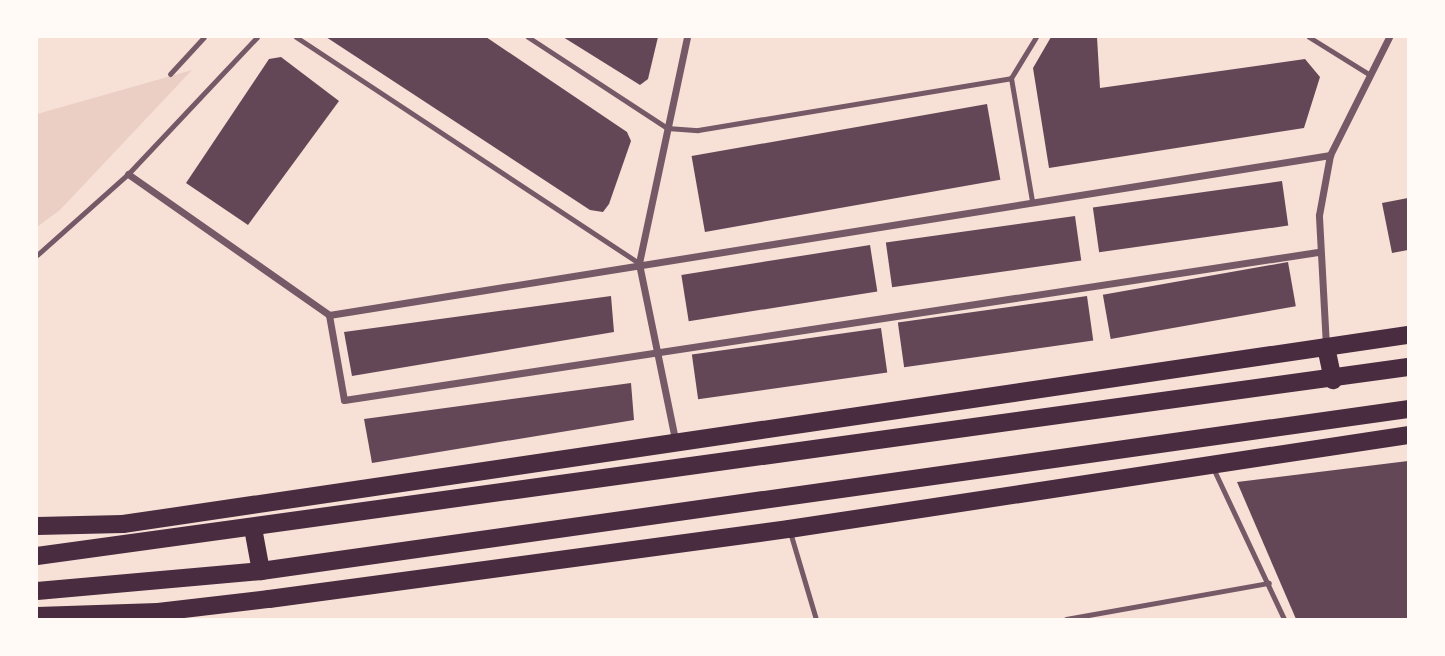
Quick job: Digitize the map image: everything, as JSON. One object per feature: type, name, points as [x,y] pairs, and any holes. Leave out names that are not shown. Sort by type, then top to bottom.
[{"type":"main road","points":[[37,526],[123,524],[677,445],[1408,335]]},
{"type":"main road","points":[[1326,347],[1333,380]]},
{"type":"main road","points":[[37,556],[1333,380],[1408,367]]},
{"type":"main road","points":[[37,591],[261,571],[1377,411],[1408,409]]},
{"type":"main road","points":[[1377,411],[1389,437]]},
{"type":"main road","points":[[37,616],[186,609],[789,529],[1213,468],[1408,435]]},
{"type":"main road","points":[[677,445],[681,469]]},
{"type":"main road","points":[[253,528],[261,571]]},
{"type":"street","points":[[677,445],[639,263],[687,37]]},
{"type":"street","points":[[1326,347],[1318,252],[1330,155],[1367,73],[1390,37]]},
{"type":"street","points":[[128,174],[329,315],[639,263],[1330,155]]},
{"type":"street","points":[[329,315],[344,400],[655,349],[1318,252]]},
{"type":"lane","points":[[170,74],[204,37]]},
{"type":"lane","points":[[37,255],[128,174],[257,37]]},
{"type":"lane","points":[[296,37],[639,263]]},
{"type":"lane","points":[[528,37],[667,128],[698,130],[1010,78]]},
{"type":"lane","points":[[1032,201],[1010,78],[1036,37]]},
{"type":"lane","points":[[1309,37],[1367,73]]},
{"type":"lane","points":[[1213,468],[1284,619]]},
{"type":"lane","points":[[789,529],[816,619]]},
{"type":"lane","points":[[1066,619],[1269,583]]},
{"type":"shaded area","points":[[192,70],[60,210],[37,227],[37,114]]},
{"type":"building","points":[[326,37],[486,37],[627,132],[631,141],[609,204],[603,212],[590,210]]},
{"type":"building","points":[[563,37],[658,37],[648,79],[640,85]]},
{"type":"building","points":[[1051,37],[1097,37],[1100,88],[1305,59],[1320,77],[1304,128],[1049,168],[1033,68]]},
{"type":"building","points":[[281,57],[339,101],[248,225],[186,183],[269,59]]},
{"type":"building","points":[[987,104],[1000,180],[705,232],[692,156]]},
{"type":"building","points":[[1282,181],[1288,226],[1099,252],[1093,208]]},
{"type":"building","points":[[1408,198],[1408,250],[1392,253],[1382,203]]},
{"type":"building","points":[[1075,216],[1081,261],[892,287],[886,243]]},
{"type":"building","points":[[870,245],[877,291],[689,321],[681,275]]},
{"type":"building","points":[[1288,262],[1296,306],[1111,339],[1103,295]]},
{"type":"building","points":[[611,296],[614,332],[352,376],[344,332]]},
{"type":"building","points":[[1087,296],[1093,341],[904,367],[898,323]]},
{"type":"building","points":[[881,328],[887,373],[698,399],[692,355]]},
{"type":"building","points":[[631,383],[634,420],[372,463],[364,419]]},
{"type":"building","points":[[1408,461],[1408,619],[1296,619],[1237,482]]}]
